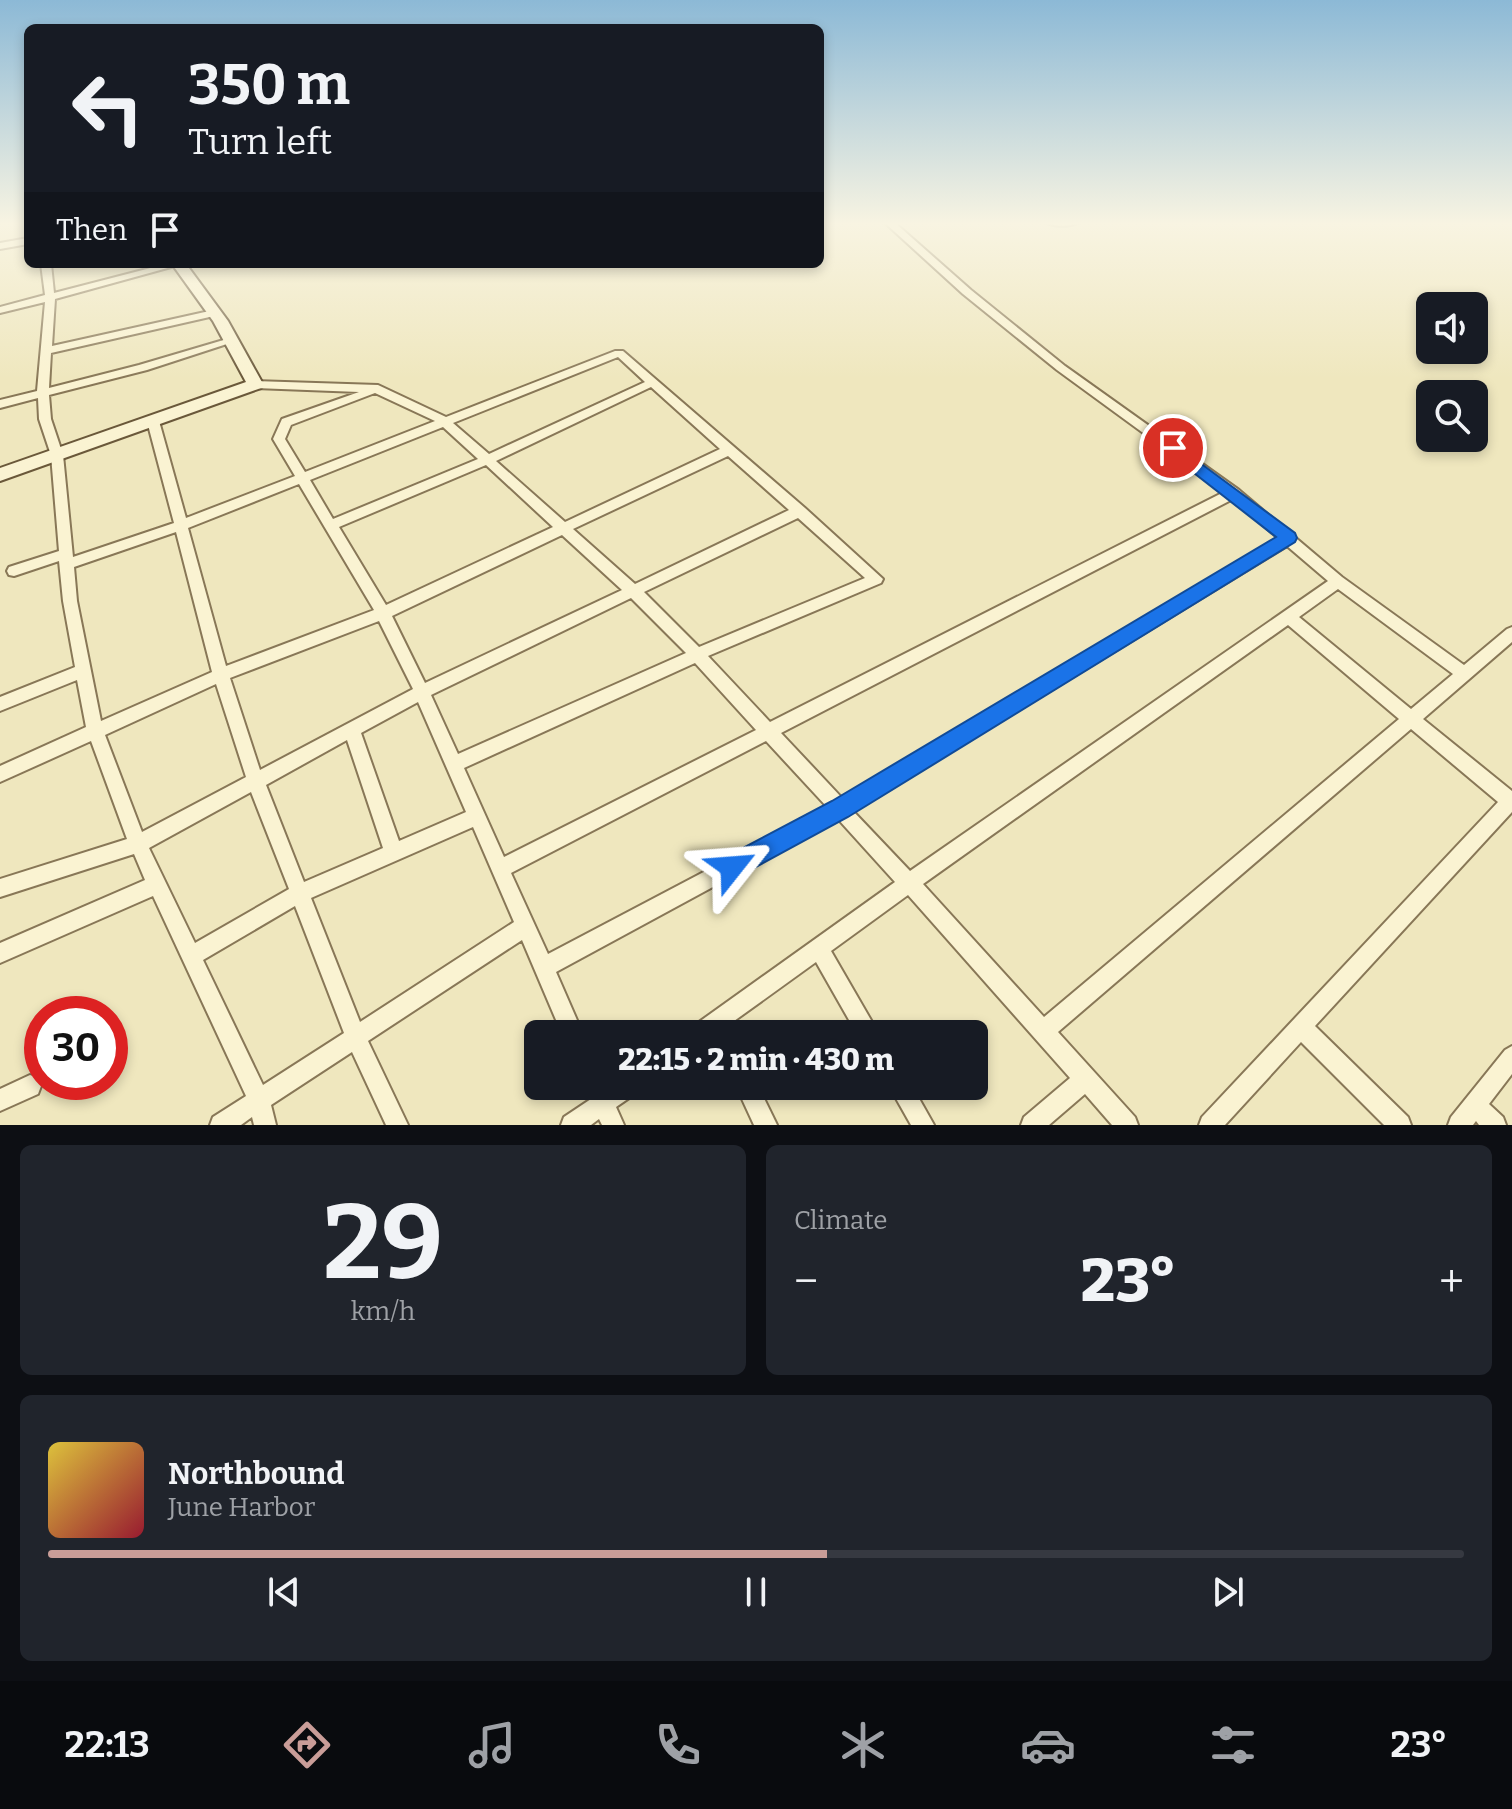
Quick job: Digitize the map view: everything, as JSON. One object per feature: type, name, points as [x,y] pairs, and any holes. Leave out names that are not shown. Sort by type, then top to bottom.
[{"type":"street","points":[[47,274],[50,298],[43,395],[45,419],[57,455],[66,559],[82,671],[95,730],[138,844],[259,1100],[265,1125]]},
{"type":"street","points":[[0,310],[138,274]]},
{"type":"street","points":[[186,274],[214,313],[255,384]]},
{"type":"street","points":[[948,274],[1061,368],[1234,493],[1339,581],[1464,674]]},
{"type":"street","points":[[46,351],[214,313]]},
{"type":"street","points":[[0,404],[43,395],[231,341]]},
{"type":"street","points":[[14,571],[180,526],[619,353],[876,579],[698,654],[454,764]]},
{"type":"street","points":[[331,525],[487,460],[653,382]]},
{"type":"street","points":[[0,475],[255,384],[378,389],[443,420],[698,654],[1127,1125]]},
{"type":"street","points":[[378,389],[286,422],[279,439],[383,613],[502,868],[567,1020]]},
{"type":"street","points":[[153,421],[221,675],[256,782],[302,892],[355,1035],[397,1125]]},
{"type":"street","points":[[0,774],[221,675],[383,613],[729,450]]},
{"type":"street","points":[[502,868],[1234,493]]},
{"type":"street","points":[[0,888],[138,844],[422,692],[800,511]]},
{"type":"street","points":[[544,967],[840,809],[1289,538]]},
{"type":"street","points":[[725,1020],[818,947],[1339,581]]},
{"type":"street","points":[[1210,1125],[1511,801],[1289,617]]},
{"type":"street","points":[[1042,1032],[1512,634]]},
{"type":"street","points":[[0,704],[82,671]]},
{"type":"street","points":[[352,730],[394,852]]},
{"type":"street","points":[[192,956],[302,892],[477,816]]},
{"type":"street","points":[[0,953],[158,884]]},
{"type":"street","points":[[221,1125],[525,926]]},
{"type":"street","points":[[818,947],[861,1020]]},
{"type":"street","points":[[1301,1027],[1400,1125]]},
{"type":"street","points":[[1459,1125],[1512,1057]]},
{"type":"street","points":[[1032,1125],[1086,1079]]},
{"type":"street","points":[[0,1100],[24,1089]]},
{"type":"street","points":[[572,1125],[594,1100]]},
{"type":"street","points":[[602,1100],[613,1125]]},
{"type":"street","points":[[754,1100],[766,1125]]},
{"type":"street","points":[[908,1100],[923,1125]]},
{"type":"street","points":[[1475,1105],[1495,1125]]},
{"type":"route","points":[[732,867],[840,809],[1289,538],[1173,448]]}]
